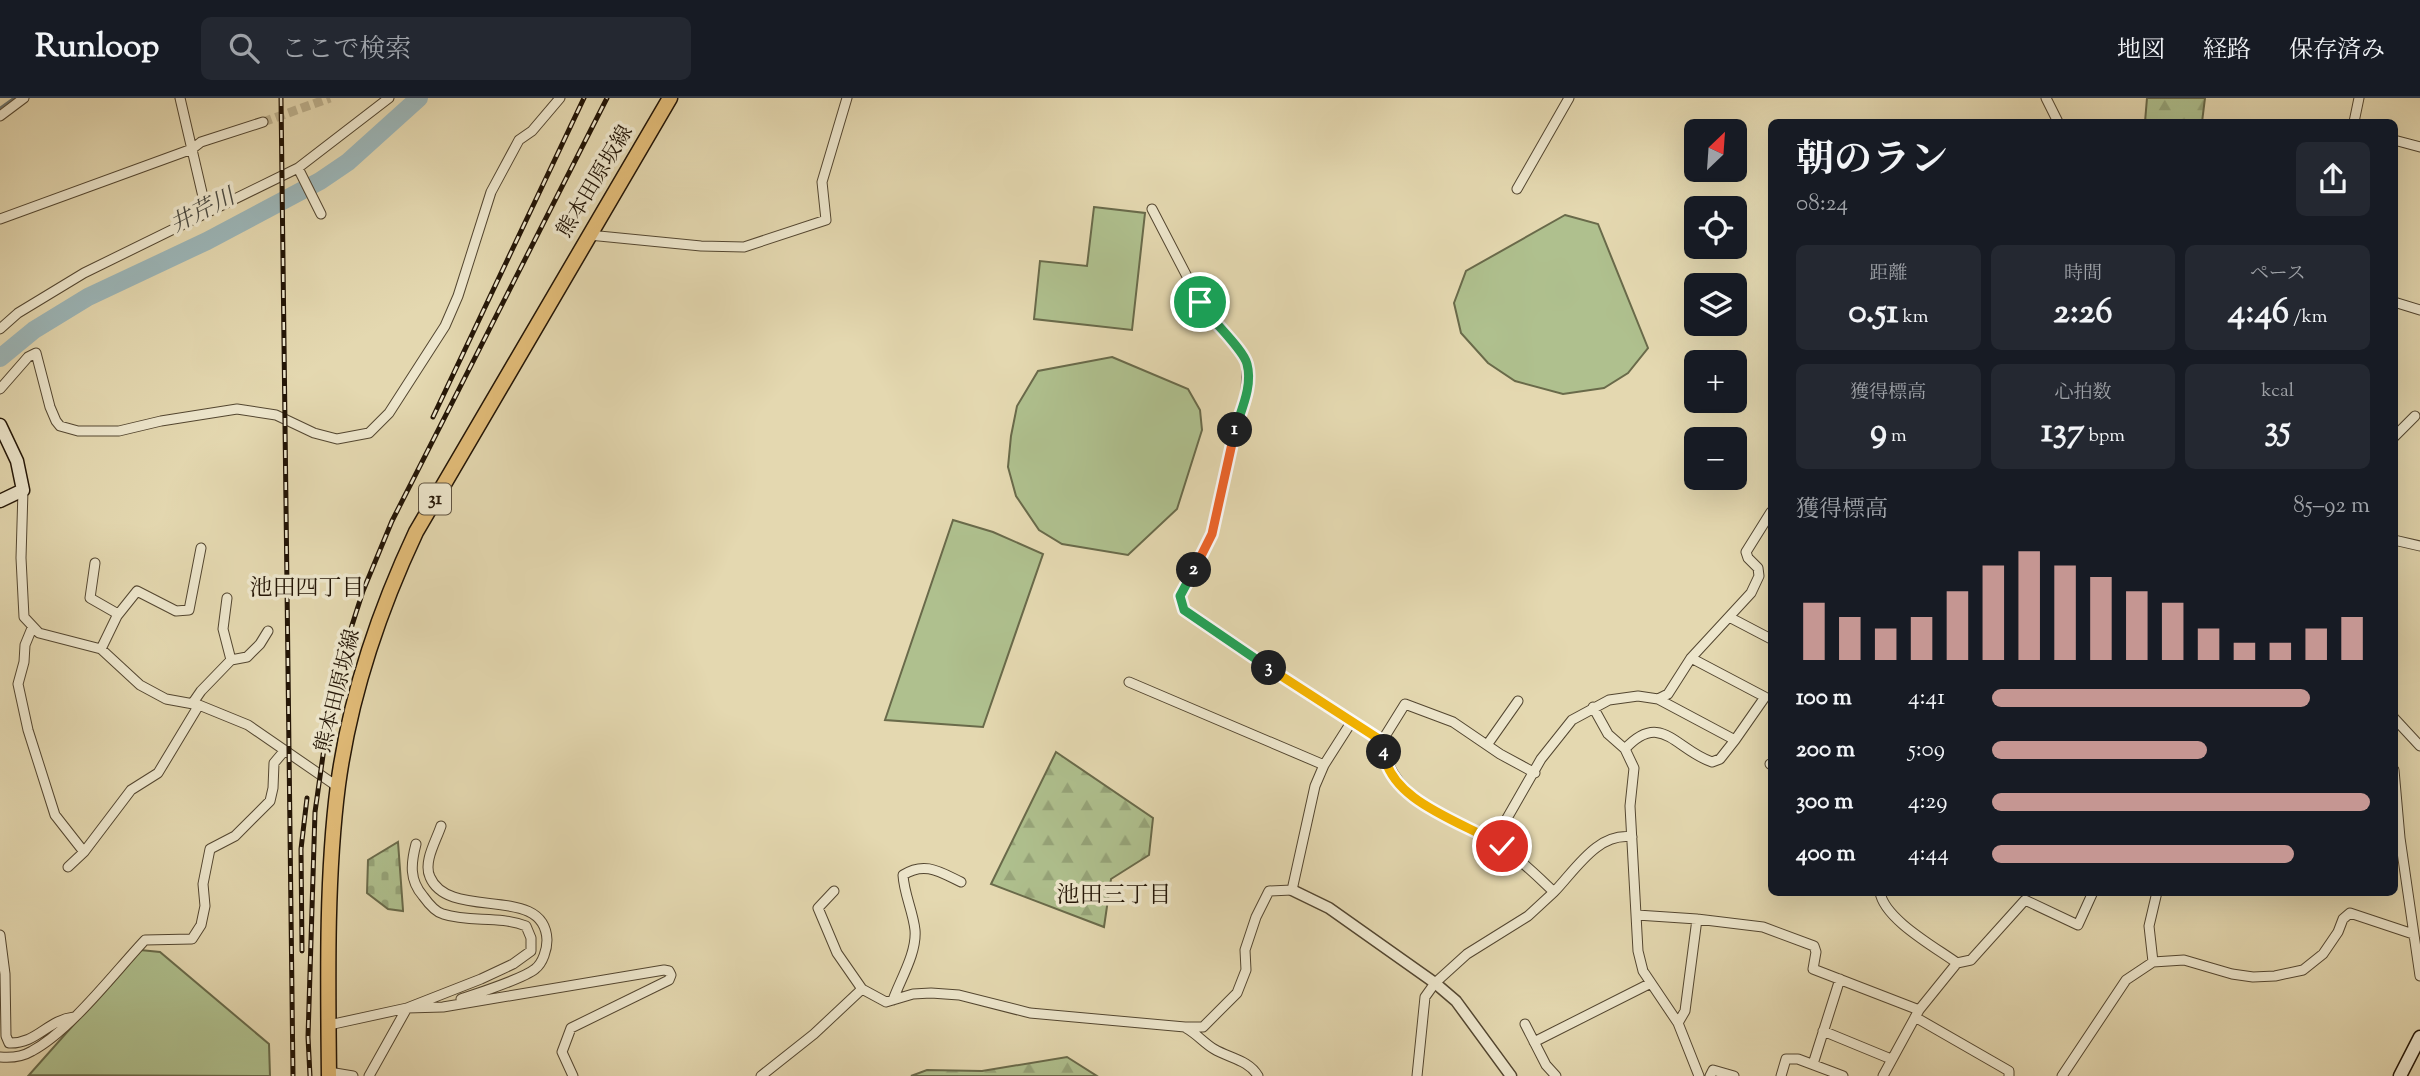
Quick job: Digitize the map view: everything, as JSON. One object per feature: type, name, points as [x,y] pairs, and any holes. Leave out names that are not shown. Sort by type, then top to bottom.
[{"type":"main road","name":"熊本田原坂線","points":[[329,1074],[331,879],[338,787],[360,679],[376,627],[394,578],[416,533],[670,98]]},
{"type":"main road","points":[[0,425],[17,461],[23,490],[0,501]]},
{"type":"main road","points":[[2400,1076],[2420,1037]]},
{"type":"street","points":[[0,116],[24,98]]},
{"type":"street","points":[[180,98],[208,214]]},
{"type":"street","points":[[0,329],[18,313],[84,273],[298,168],[388,98]]},
{"type":"street","points":[[0,389],[28,358],[36,353],[53,415],[60,426],[78,431],[119,431],[220,410],[237,409],[276,415],[337,439],[369,433],[389,413],[445,326],[458,296],[491,192],[519,141],[532,131],[560,98]]},
{"type":"street","points":[[589,235],[701,246],[744,247],[826,220],[822,182],[848,98]]},
{"type":"street","points":[[1517,189],[1569,98]]},
{"type":"street","points":[[2046,98],[2056,119]]},
{"type":"street","points":[[2355,119],[2359,98]]},
{"type":"street","points":[[0,219],[192,149],[201,142],[263,122]]},
{"type":"street","points":[[2398,142],[2420,147]]},
{"type":"street","points":[[298,168],[321,214]]},
{"type":"street","points":[[1152,209],[1206,313],[1242,354],[1247,365],[1246,396],[1236,427],[1212,534],[1180,596],[1184,610],[1382,741]]},
{"type":"street","points":[[2398,303],[2420,310]]},
{"type":"street","points":[[2398,433],[2415,416]]},
{"type":"street","points":[[23,490],[21,558],[24,617],[32,628],[39,633],[101,649],[140,685],[166,699],[196,705],[248,724],[338,787]]},
{"type":"street","points":[[1658,699],[1668,694],[1690,658],[1751,593],[1759,576],[1758,568],[1746,552],[1768,517]]},
{"type":"street","points":[[2398,541],[2420,546]]},
{"type":"street","points":[[101,649],[118,614],[137,591],[176,611],[189,610],[201,548]]},
{"type":"street","points":[[95,563],[90,598],[118,614]]},
{"type":"street","points":[[227,598],[223,629],[231,660]]},
{"type":"street","points":[[1729,617],[1768,637]]},
{"type":"street","points":[[32,628],[25,645],[18,684],[28,730],[55,815],[84,852]]},
{"type":"street","points":[[68,867],[84,852],[131,790],[158,773],[201,691],[231,660],[247,657],[268,631]]},
{"type":"street","points":[[1625,749],[1637,737],[1652,731],[1712,762],[1720,759],[1765,697],[1690,658]]},
{"type":"street","points":[[1129,681],[1324,765]]},
{"type":"street","points":[[1493,841],[1541,759],[1572,720],[1592,707],[1621,698],[1658,699],[1735,740]]},
{"type":"street","points":[[1487,745],[1518,701]]},
{"type":"street","points":[[1535,773],[1453,722],[1405,704],[1382,741],[1384,760],[1402,788],[1423,804],[1493,841],[1518,859],[1554,892]]},
{"type":"street","points":[[1592,707],[1608,734],[1625,749],[1634,768],[1630,806],[1638,951],[1643,971],[1678,1023],[1699,1076]]},
{"type":"street","points":[[1292,890],[1315,786],[1324,765],[1352,721]]},
{"type":"street","points":[[2398,722],[2420,746]]},
{"type":"street","points":[[0,1058],[12,1058],[32,1051],[74,1017],[145,940],[192,939],[201,925],[205,906],[203,884],[210,849],[235,836],[270,801],[274,763],[285,750]]},
{"type":"street","points":[[2398,816],[2420,976]]},
{"type":"street","points":[[442,826],[428,863],[430,878],[442,891],[461,900],[519,908],[535,914],[546,929],[547,944],[536,969],[443,1007]]},
{"type":"street","points":[[1417,1076],[1425,997],[1435,983],[1467,954],[1528,916],[1596,846],[1619,835],[1632,837]]},
{"type":"street","points":[[329,1025],[407,1008],[481,979],[513,964],[531,951],[531,938],[526,926],[511,920],[441,914],[430,905],[414,881],[411,862],[416,844]]},
{"type":"street","points":[[892,1000],[910,956],[915,932],[904,890],[903,875],[914,868],[932,869],[961,882]]},
{"type":"street","points":[[834,891],[818,908],[837,953],[862,989],[886,1002],[913,994],[959,995],[1030,1013],[1203,1027],[1237,993],[1246,970],[1245,950],[1269,891],[1292,890],[1329,908],[1435,983],[1456,1001],[1511,1076]]},
{"type":"street","points":[[1880,896],[1890,915],[1957,962],[1971,960],[2025,900],[2078,925],[2091,896]]},
{"type":"street","points":[[2152,962],[2150,926],[2156,896]]},
{"type":"street","points":[[2062,1076],[2126,979],[2152,962],[2184,960],[2232,974],[2253,977],[2303,970],[2323,954],[2339,932],[2343,919],[2350,913],[2413,934]]},
{"type":"street","points":[[1637,915],[1763,927],[1814,946],[1816,952],[1813,969],[1917,1013],[2009,1071],[2009,1076]]},
{"type":"street","points":[[1678,1023],[1685,1011],[1697,919]]},
{"type":"street","points":[[0,935],[5,974],[6,1036],[9,1043],[30,1041],[64,1018],[74,1017]]},
{"type":"street","points":[[1882,1076],[1917,1013],[1957,962]]},
{"type":"street","points":[[407,1008],[443,1007],[669,971],[669,980],[571,1028],[562,1052],[573,1076]]},
{"type":"street","points":[[1812,1064],[1840,979]]},
{"type":"street","points":[[1534,1042],[1651,983]]},
{"type":"street","points":[[761,1076],[814,1034],[862,989]]},
{"type":"street","points":[[369,1076],[407,1008]]},
{"type":"street","points":[[1525,1024],[1546,1065],[1556,1076]]},
{"type":"street","points":[[1185,1027],[1217,1051],[1242,1061],[1258,1076]]},
{"type":"street","points":[[1823,1031],[1891,1059]]},
{"type":"street","points":[[1781,1076],[1786,1059],[1798,1059],[1843,1076]]},
{"type":"street","points":[[1710,1076],[1713,1070],[1734,1076]]},
{"type":"street","points":[[329,1074],[353,1076]]},
{"type":"green space","points":[[2147,98],[2205,98],[2202,119],[2145,119]]},
{"type":"green space","points":[[1094,207],[1145,213],[1132,330],[1034,319],[1040,261],[1087,266]]},
{"type":"green space","points":[[1565,215],[1598,224],[1648,348],[1628,373],[1604,388],[1563,394],[1515,381],[1488,363],[1461,333],[1454,303],[1466,271]]},
{"type":"green space","points":[[1112,357],[1188,389],[1200,410],[1202,430],[1177,509],[1128,555],[1062,544],[1039,530],[1016,496],[1008,467],[1017,406],[1038,371]]},
{"type":"green space","points":[[953,520],[993,532],[1043,554],[983,727],[885,720]]},
{"type":"green space","points":[[1056,752],[1153,818],[1149,855],[1111,879],[1104,927],[991,884]]},
{"type":"green space","points":[[398,842],[403,911],[388,909],[367,893],[368,860]]},
{"type":"green space","points":[[140,950],[160,952],[269,1044],[270,1076],[29,1075]]},
{"type":"green space","points":[[1067,1057],[1097,1076],[911,1076],[927,1070],[982,1071]]},
{"type":"waterway","points":[[0,108],[14,98]]},
{"type":"waterway","name":"井芹川","points":[[0,358],[34,330],[88,297],[207,241],[320,181],[348,162],[419,98]]},
{"type":"tunnel","points":[[263,122],[330,98]]},
{"type":"railway","points":[[281,98],[293,1076]]},
{"type":"railway","points":[[433,417],[584,98]]},
{"type":"railway","points":[[310,1076],[308,1037],[315,812],[327,727],[346,644],[363,591],[392,521],[607,98]]},
{"type":"railway","points":[[302,951],[301,849],[307,798]]},
{"type":"district","name":"池田四丁目","points":[[307,589]]},
{"type":"district","name":"池田三丁目","points":[[1114,896]]},
{"type":"route","points":[[1200,302],[1206,313],[1242,354],[1247,365],[1248,378],[1212,534],[1180,596],[1184,610],[1382,741],[1384,760],[1402,788],[1423,804],[1502,846]]}]
